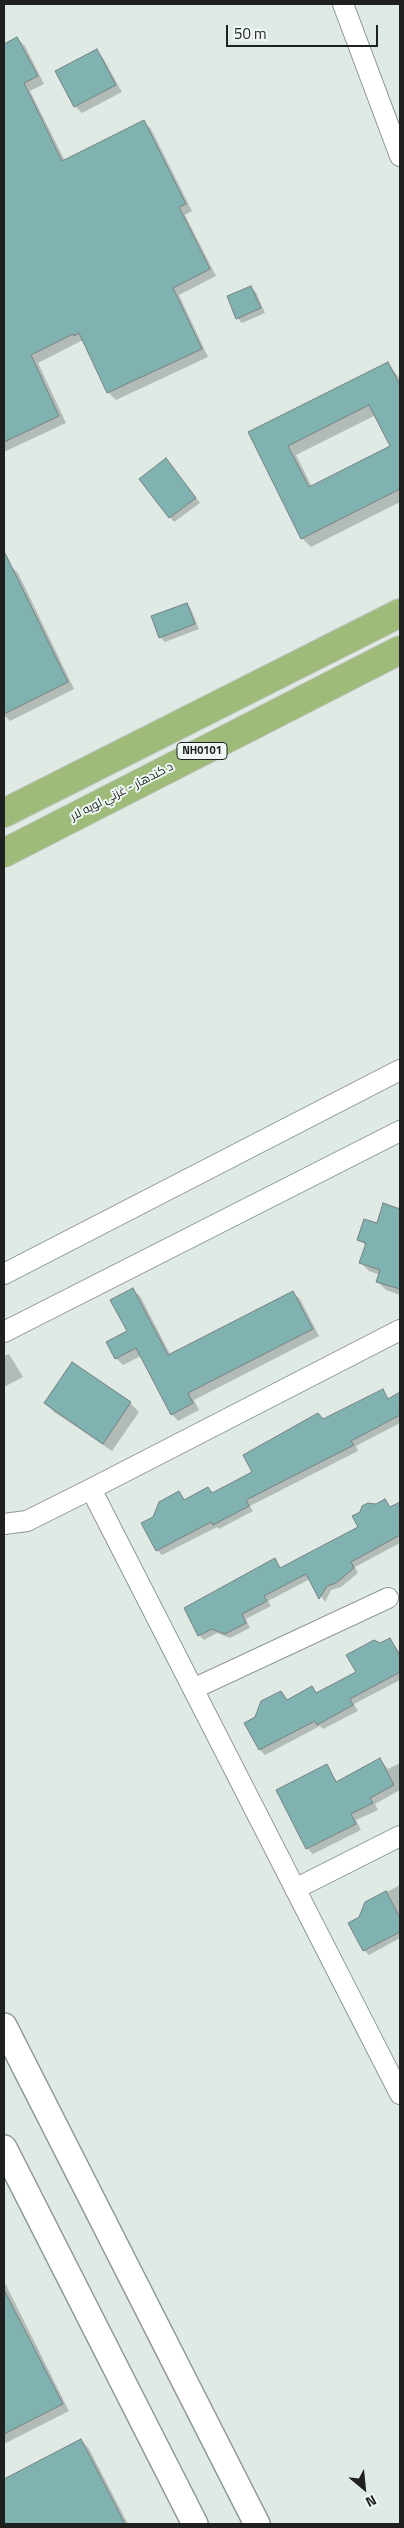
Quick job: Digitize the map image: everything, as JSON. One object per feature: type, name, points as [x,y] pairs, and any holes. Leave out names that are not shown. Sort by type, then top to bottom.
[{"type":"highway","name":"NH0101","points":[[4,813],[400,613]]},
{"type":"highway","name":"د کندهار - غزني لويه لار","points":[[4,852],[400,650]]},
{"type":"street","points":[[343,4],[400,156]]},
{"type":"street","points":[[4,1274],[400,1070]]},
{"type":"street","points":[[4,1332],[400,1131]]},
{"type":"street","points":[[4,1524],[27,1520],[398,1336]]},
{"type":"street","points":[[91,1489],[400,2094]]},
{"type":"street","points":[[193,1689],[388,1598]]},
{"type":"street","points":[[295,1889],[400,1836]]},
{"type":"street","points":[[4,2026],[257,2524]]},
{"type":"street","points":[[4,2148],[195,2524]]},
{"type":"building","points":[[17,37],[38,76],[24,83],[62,161],[144,120],[186,204],[179,207],[210,269],[173,288],[202,349],[107,393],[79,333],[74,336],[73,334],[31,355],[59,416],[4,442],[4,44]]},
{"type":"building","points":[[97,49],[116,85],[74,107],[55,71]]},
{"type":"building","points":[[251,286],[261,308],[236,319],[227,296]]},
{"type":"building","points":[[388,362],[400,385],[400,489],[301,539],[248,432]],"holes":[[[369,405],[390,446],[309,487],[288,446]]]},
{"type":"building","points":[[166,458],[196,498],[169,518],[139,479]]},
{"type":"building","points":[[4,551],[68,682],[4,714]]},
{"type":"building","points":[[187,603],[195,624],[159,638],[151,616]]},
{"type":"building","points":[[383,1203],[400,1209],[400,1289],[376,1282],[380,1270],[359,1263],[366,1243],[357,1240],[364,1219],[377,1223]]},
{"type":"building","points":[[133,1288],[168,1355],[293,1291],[313,1329],[188,1393],[193,1403],[171,1415],[136,1348],[115,1359],[106,1342],[127,1331],[110,1300]]},
{"type":"building","points":[[72,1362],[131,1402],[103,1444],[44,1403]]},
{"type":"building","points":[[383,1389],[388,1399],[400,1392],[400,1415],[351,1441],[354,1445],[246,1500],[249,1506],[213,1525],[211,1522],[156,1551],[141,1523],[153,1517],[159,1502],[179,1491],[184,1500],[208,1487],[212,1493],[252,1472],[243,1455],[318,1413],[323,1419]]},
{"type":"building","points":[[385,1499],[390,1507],[400,1502],[400,1535],[351,1562],[354,1568],[336,1583],[327,1586],[319,1599],[306,1574],[264,1596],[267,1601],[242,1614],[246,1623],[225,1634],[212,1629],[198,1636],[184,1608],[275,1558],[280,1568],[358,1527],[352,1516],[360,1512],[362,1506],[368,1503],[376,1504]]},
{"type":"building","points":[[390,1638],[400,1656],[400,1672],[350,1699],[353,1705],[317,1725],[315,1721],[259,1750],[244,1723],[255,1717],[261,1701],[281,1691],[287,1700],[312,1686],[316,1693],[356,1672],[346,1655],[374,1640],[380,1643]]},
{"type":"building","points":[[380,1758],[394,1785],[370,1798],[373,1803],[351,1814],[356,1824],[306,1849],[276,1790],[327,1764],[336,1782]]},
{"type":"building","points":[[386,1891],[400,1918],[400,1932],[363,1951],[348,1923],[359,1917],[365,1902]]},
{"type":"building","points":[[4,2290],[63,2404],[4,2434]]},
{"type":"building","points":[[81,2439],[125,2524],[4,2524],[4,2479]]}]
